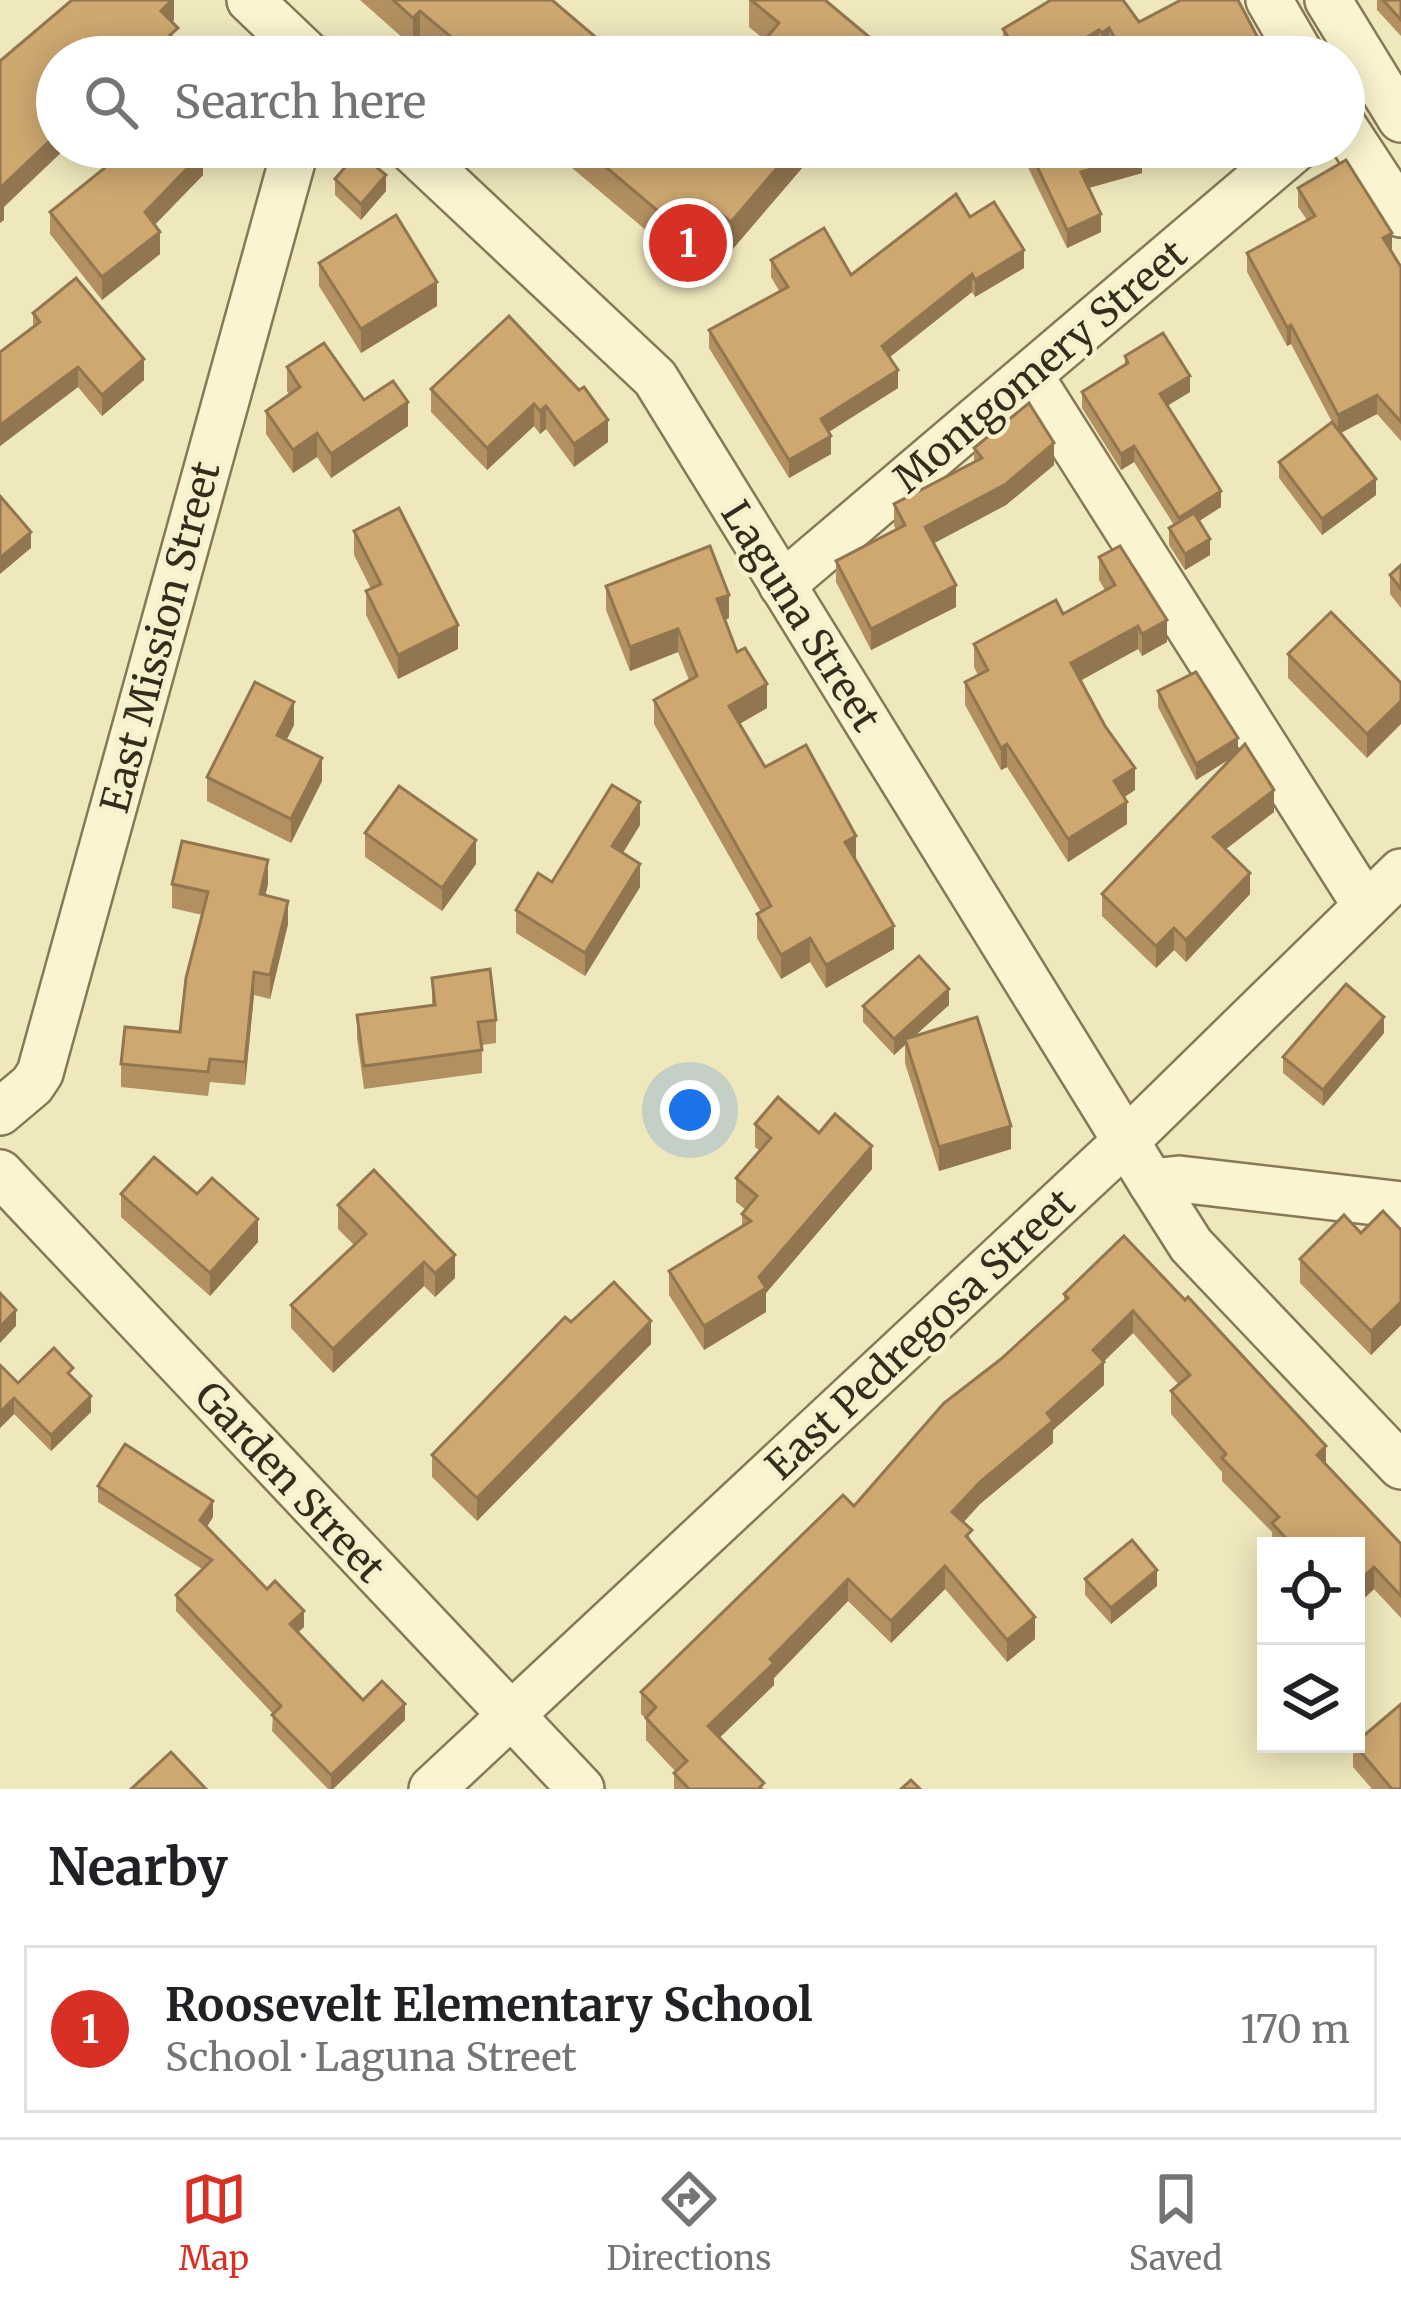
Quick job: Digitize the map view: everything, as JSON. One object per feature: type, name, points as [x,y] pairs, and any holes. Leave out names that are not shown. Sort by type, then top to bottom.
[{"type":"street","points":[[1269,0],[1290,36]]},
{"type":"street","points":[[1328,0],[1350,36]]},
{"type":"street","points":[[252,1],[288,36]]},
{"type":"street","points":[[1365,60],[1401,119]]},
{"type":"street","points":[[1365,160],[1401,214]]},
{"type":"street","name":"East Mission Street","points":[[0,1112],[40,1073],[290,168]]},
{"type":"street","name":"Laguna Street","points":[[431,168],[655,378],[1151,1182]]},
{"type":"street","name":"Montgomery Street","points":[[782,585],[1273,168]]},
{"type":"street","points":[[1030,376],[1366,906]]},
{"type":"street","name":"East Pedregosa Street","points":[[432,1789],[1126,1142],[1401,872]]},
{"type":"street","name":"Garden Street","points":[[0,1173],[581,1789]]},
{"type":"street","points":[[1401,1204],[1179,1179],[1151,1182],[1191,1245],[1401,1466]]},
{"type":"building","points":[[72,0],[172,0],[161,11],[178,28],[171,36],[36,36],[36,154],[0,188],[0,61]]},
{"type":"building","points":[[393,0],[552,0],[594,36],[450,36],[420,11],[413,18]]},
{"type":"building","points":[[751,0],[825,0],[868,36],[768,36],[779,23]]},
{"type":"building","points":[[1051,0],[1123,0],[1139,22],[1181,0],[1238,0],[1257,36],[1114,36],[1109,28],[1089,36],[1008,36],[1003,29]]},
{"type":"building","points":[[1383,0],[1401,0],[1401,20]]},
{"type":"building","points":[[105,168],[188,168],[145,212],[160,232],[102,277],[50,212]]},
{"type":"building","points":[[344,168],[377,168],[386,175],[361,204],[335,179]]},
{"type":"building","points":[[607,168],[777,168],[731,222],[709,204],[684,233]]},
{"type":"building","points":[[1038,168],[1095,168],[1081,172],[1101,214],[1067,230]]},
{"type":"building","points":[[1332,168],[1351,168],[1392,233],[1383,238],[1401,267],[1401,422],[1377,395],[1338,415],[1247,253],[1315,216],[1298,188]]},
{"type":"building","points":[[956,194],[970,217],[994,202],[1024,250],[975,280],[972,274],[882,346],[898,370],[821,419],[831,436],[789,460],[709,330],[788,287],[771,260],[824,228],[851,275]]},
{"type":"building","points":[[396,215],[437,282],[361,329],[319,263]]},
{"type":"building","points":[[76,278],[144,359],[102,395],[78,367],[0,425],[0,352],[40,322],[33,313]]},
{"type":"building","points":[[509,316],[579,390],[584,387],[608,420],[574,444],[546,406],[540,411],[534,404],[487,448],[431,389]]},
{"type":"building","points":[[1163,333],[1190,376],[1160,394],[1221,491],[1179,518],[1134,446],[1121,454],[1082,392],[1128,363],[1125,356]]},
{"type":"building","points":[[324,343],[364,400],[393,381],[408,402],[331,454],[317,433],[293,450],[266,411],[300,387],[287,367]]},
{"type":"building","points":[[1029,403],[1054,443],[1006,484],[925,527],[956,585],[871,629],[836,561],[905,525],[894,504],[982,458],[974,448]]},
{"type":"building","points":[[1332,422],[1376,479],[1322,519],[1279,462]]},
{"type":"building","points":[[0,496],[31,532],[0,558]]},
{"type":"building","points":[[399,508],[458,625],[398,655],[366,591],[381,584],[354,531]]},
{"type":"building","points":[[1194,513],[1210,539],[1185,554],[1169,528]]},
{"type":"building","points":[[710,546],[729,595],[717,599],[737,652],[745,648],[767,684],[729,706],[765,767],[806,745],[856,836],[845,842],[894,926],[826,965],[810,938],[781,955],[757,914],[771,906],[654,700],[697,676],[678,629],[630,647],[606,586]]},
{"type":"building","points":[[1120,546],[1167,620],[1142,634],[1138,626],[1071,663],[1105,726],[1135,768],[1114,781],[1127,802],[1068,839],[1007,744],[1001,748],[965,682],[988,670],[974,644],[1056,600],[1063,614],[1115,585],[1099,557]]},
{"type":"building","points":[[1401,565],[1401,589],[1390,575]]},
{"type":"building","points":[[1331,612],[1401,683],[1401,701],[1367,734],[1288,654]]},
{"type":"building","points":[[1196,672],[1238,738],[1196,764],[1158,691]]},
{"type":"building","points":[[255,682],[294,702],[277,735],[322,758],[291,819],[207,777]]},
{"type":"building","points":[[1245,744],[1274,790],[1213,837],[1250,873],[1186,940],[1174,928],[1156,946],[1102,894]]},
{"type":"building","points":[[612,785],[640,802],[612,846],[640,864],[585,953],[516,910],[538,873],[552,882]]},
{"type":"building","points":[[399,786],[476,840],[442,888],[365,833]]},
{"type":"building","points":[[182,841],[268,860],[260,894],[288,901],[270,975],[254,972],[245,1062],[210,1059],[208,1072],[121,1064],[125,1027],[180,1032],[186,978],[208,892],[172,884]]},
{"type":"building","points":[[919,956],[949,989],[894,1039],[863,1006]]},
{"type":"building","points":[[490,969],[496,1020],[478,1022],[482,1050],[364,1066],[357,1015],[435,1005],[432,978]]},
{"type":"building","points":[[1346,984],[1384,1017],[1323,1090],[1283,1057]]},
{"type":"building","points":[[977,1017],[1011,1126],[939,1147],[905,1039]]},
{"type":"building","points":[[778,1097],[819,1133],[835,1114],[872,1146],[759,1277],[766,1288],[704,1326],[669,1271],[751,1221],[742,1214],[757,1196],[736,1178],[771,1138],[755,1124]]},
{"type":"building","points":[[154,1157],[197,1194],[212,1178],[258,1219],[210,1273],[121,1194]]},
{"type":"building","points":[[374,1170],[455,1255],[435,1273],[424,1262],[333,1349],[291,1305],[366,1234],[338,1205]]},
{"type":"building","points":[[1383,1211],[1401,1230],[1401,1302],[1371,1331],[1300,1259],[1344,1215],[1361,1233]]},
{"type":"building","points":[[1124,1236],[1185,1300],[1188,1297],[1326,1446],[1317,1455],[1401,1544],[1401,1596],[1374,1567],[1365,1575],[1365,1537],[1285,1537],[1272,1523],[1279,1517],[1222,1458],[1226,1454],[1171,1391],[1190,1375],[1133,1311],[1093,1350],[1104,1362],[1047,1413],[1053,1421],[952,1512],[972,1530],[966,1536],[1035,1617],[1007,1640],[945,1566],[891,1621],[848,1579],[770,1659],[774,1663],[708,1726],[764,1783],[758,1789],[689,1789],[674,1773],[687,1761],[646,1718],[656,1707],[641,1692],[843,1495],[854,1506],[944,1403],[1001,1359],[1068,1298],[1064,1294]]},
{"type":"building","points":[[614,1282],[651,1321],[477,1498],[432,1455],[565,1317],[571,1322]]},
{"type":"building","points":[[0,1293],[16,1310],[0,1327]]},
{"type":"building","points":[[54,1348],[73,1368],[68,1373],[91,1396],[51,1435],[14,1398],[0,1412],[0,1365],[18,1383]]},
{"type":"building","points":[[125,1444],[213,1501],[200,1520],[267,1589],[275,1581],[304,1611],[290,1624],[363,1700],[382,1681],[405,1704],[331,1775],[272,1715],[281,1706],[176,1595],[212,1560],[98,1486]]},
{"type":"building","points":[[1132,1540],[1157,1570],[1111,1608],[1085,1579]]},
{"type":"building","points":[[1401,1704],[1401,1789],[1392,1789],[1362,1753],[1365,1735]]},
{"type":"building","points":[[171,1752],[206,1789],[131,1789]]},
{"type":"place","name":"Roosevelt Elementary School","points":[[688,243]]}]
